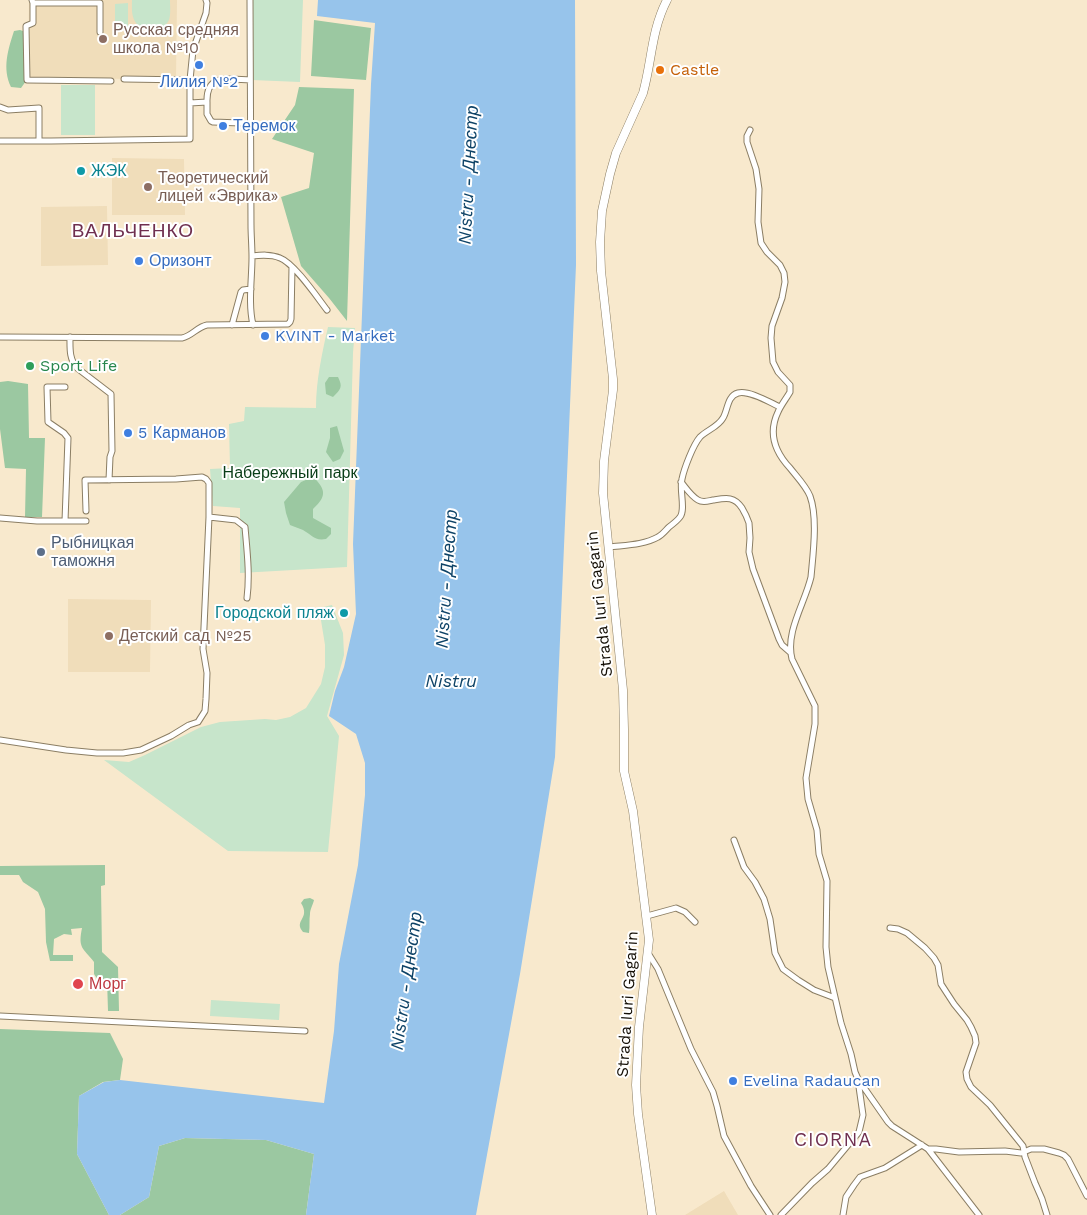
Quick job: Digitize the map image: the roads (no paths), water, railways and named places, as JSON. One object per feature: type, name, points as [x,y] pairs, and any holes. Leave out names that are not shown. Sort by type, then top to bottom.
[{"type":"main road","name":"Strada Iuri Gagarin","points":[[652,1215],[638,1114],[636,1085],[639,1027],[649,940],[632,811],[623,762],[622,690],[604,502],[603,471],[613,379],[601,271],[600,242],[602,211],[610,174],[616,153],[646,85],[652,42],[667,0]]},
{"type":"street","points":[[0,141],[190,139],[190,80],[193,50],[206,12],[206,0]]},
{"type":"street","points":[[250,0],[251,318],[253,325]]},
{"type":"street","points":[[100,32],[100,4],[33,1],[33,23],[26,26],[27,80],[111,82]]},
{"type":"street","points":[[124,79],[190,80]]},
{"type":"street","points":[[241,123],[211,121],[207,114],[206,92],[210,85],[218,80],[250,80]]},
{"type":"street","points":[[190,103],[207,102]]},
{"type":"street","points":[[0,107],[8,110],[39,108],[39,141]]},
{"type":"street","points":[[750,130],[747,136],[759,189],[758,222],[762,244],[767,252],[780,264],[785,282],[780,305],[772,326],[773,362],[778,372],[790,385],[790,392],[777,413],[774,426],[775,445],[780,456],[800,479],[808,493],[812,502],[814,516],[811,577],[795,621],[790,652],[815,706],[816,713],[806,778],[808,799],[817,830],[820,854],[827,882],[826,947],[828,967],[858,1079],[863,1115],[859,1132],[837,1160],[781,1215]]},
{"type":"street","points":[[252,256],[266,255],[284,259],[306,282],[327,310]]},
{"type":"street","points":[[0,337],[182,338],[189,337],[203,326],[286,324],[290,322],[292,267]]},
{"type":"street","points":[[232,325],[241,292],[251,290]]},
{"type":"street","points":[[70,337],[72,363],[111,394],[112,452],[109,480]]},
{"type":"street","points":[[65,387],[47,387],[48,422],[68,438],[65,521]]},
{"type":"street","points":[[609,547],[646,542],[658,537],[677,520],[682,513],[681,482],[689,458],[699,438],[723,420],[733,395],[739,392],[746,392],[780,407]]},
{"type":"street","points":[[0,740],[66,750],[123,753],[141,750],[198,722],[205,711],[207,674],[203,649],[209,482],[202,477],[86,480],[86,511]]},
{"type":"street","points":[[681,482],[698,500],[707,502],[730,499],[738,503],[749,523],[750,559],[760,591],[779,640],[790,652]]},
{"type":"street","points":[[0,518],[37,521],[86,521]]},
{"type":"street","points":[[209,518],[236,520],[245,527],[248,566],[247,598]]},
{"type":"street","points":[[734,840],[744,867],[764,899],[770,919],[775,953],[783,969],[814,990],[835,998]]},
{"type":"street","points":[[647,916],[676,908],[684,912],[695,922]]},
{"type":"street","points":[[890,928],[907,933],[925,948],[936,962],[941,984],[967,1020],[975,1036],[976,1047],[966,1072],[968,1083],[1023,1146],[1025,1157],[1047,1215]]},
{"type":"street","points":[[648,953],[658,969],[691,1049],[713,1092],[724,1136],[751,1186],[770,1215]]},
{"type":"street","points":[[0,1016],[305,1031]]},
{"type":"street","points":[[858,1079],[892,1126],[928,1150],[979,1215]]},
{"type":"street","points":[[843,1215],[846,1197],[860,1177],[885,1168],[922,1145]]},
{"type":"street","points":[[928,1150],[1021,1153],[1031,1149],[1052,1150],[1064,1155],[1087,1196]]},
{"type":"water","name":"Nistru","points":[[318,0],[575,0],[576,265],[555,757],[520,974],[476,1215],[306,1215],[314,1154],[266,1140],[185,1138],[159,1146],[149,1197],[120,1215],[109,1215],[77,1154],[79,1096],[104,1082],[120,1080],[324,1103],[334,1031],[339,964],[358,865],[365,795],[365,763],[356,734],[329,716],[335,691],[344,667],[356,614],[353,544],[375,23],[317,16]]},
{"type":"place","name":"Русская средняя школа №10","points":[[103,39]]},
{"type":"place","name":"Лилия №2","points":[[199,65]]},
{"type":"place","name":"Castle","points":[[660,70]]},
{"type":"place","name":"Теремок","points":[[223,126]]},
{"type":"place","name":"ЖЭК","points":[[81,171]]},
{"type":"place","name":"Теоретический лицей «Эврика»","points":[[148,187]]},
{"type":"place","name":"Оризонт","points":[[139,261]]},
{"type":"place","name":"KVINT - Market","points":[[265,336]]},
{"type":"place","name":"Sport Life","points":[[30,366]]},
{"type":"place","name":"5 Карманов","points":[[128,433]]},
{"type":"place","name":"Рыбницкая таможня","points":[[41,552]]},
{"type":"place","name":"Городской пляж","points":[[344,613]]},
{"type":"place","name":"Детский сад №25","points":[[109,636]]},
{"type":"place","name":"Морг","points":[[78,984]]},
{"type":"place","name":"Evelina Radaucan","points":[[733,1081]]},
{"type":"district","name":"ВАЛЬЧЕНКО","points":[[133,231]]},
{"type":"district","name":"CIORNA","points":[[833,1140]]},
{"type":"water label","name":"Nistru - Днестр","points":[[469,175]]},
{"type":"water label","name":"Nistru - Днестр","points":[[447,579]]},
{"type":"water label","name":"Nistru - Днестр","points":[[407,981]]},
{"type":"park label","name":"Набережный парк","points":[[290,473]]}]
